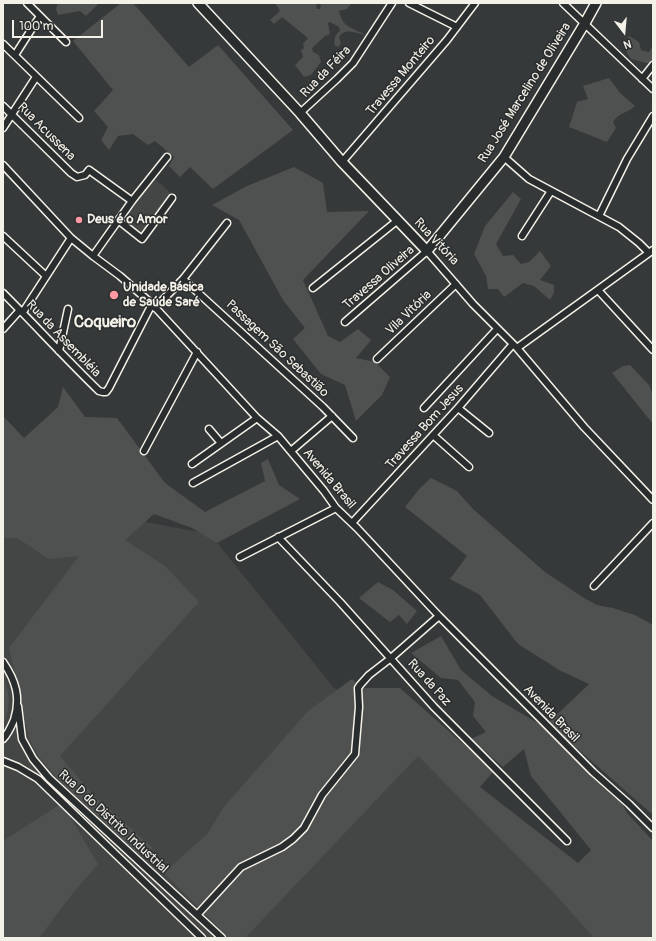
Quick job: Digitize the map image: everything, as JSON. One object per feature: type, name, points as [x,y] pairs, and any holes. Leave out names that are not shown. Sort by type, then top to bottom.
[{"type":"street","points":[[26,3],[66,42]]},
{"type":"street","name":"Rua Vitória","points":[[198,3],[300,113],[342,162],[427,251],[473,304],[515,346],[584,427],[653,500]]},
{"type":"street","name":"Rua da Féira","points":[[300,113],[353,63],[392,3]]},
{"type":"street","points":[[409,3],[457,27]]},
{"type":"street","name":"Travessa Monteiro","points":[[342,162],[476,3]]},
{"type":"street","points":[[563,3],[586,23],[653,89]]},
{"type":"street","name":"Rua José Marcelino de Oliveira","points":[[427,251],[504,157],[586,23],[596,3]]},
{"type":"street","points":[[15,55],[40,16]]},
{"type":"street","points":[[3,44],[79,118]]},
{"type":"street","points":[[642,79],[653,65]]},
{"type":"street","points":[[3,128],[36,76]]},
{"type":"street","name":"Rua Acussena","points":[[3,106],[71,173],[77,177],[85,175],[89,170],[132,201]]},
{"type":"street","points":[[599,216],[627,158],[653,116]]},
{"type":"street","points":[[93,256],[132,201],[167,157]]},
{"type":"street","points":[[504,157],[529,179],[619,227],[651,252]]},
{"type":"street","name":"Avenida Brasil","points":[[3,165],[71,238],[120,276],[153,306],[257,418],[278,436],[336,508],[352,523],[439,616],[593,772],[653,828]]},
{"type":"street","points":[[522,236],[551,191]]},
{"type":"street","points":[[118,220],[142,239],[172,198]]},
{"type":"street","points":[[313,288],[398,220]]},
{"type":"street","points":[[153,306],[183,279],[227,223]]},
{"type":"street","points":[[3,236],[46,276]]},
{"type":"street","points":[[3,329],[22,311],[71,238]]},
{"type":"street","name":"Travessa Oliveira","points":[[345,322],[427,251]]},
{"type":"street","name":"Travessa Bom Jesus","points":[[352,523],[515,346],[651,252]]},
{"type":"street","name":"Passagem São Sebastião","points":[[183,279],[332,416],[353,438]]},
{"type":"street","name":"Vila Vitória","points":[[377,359],[456,284]]},
{"type":"street","points":[[598,290],[653,350]]},
{"type":"street","name":"Rua da Assembléia","points":[[3,293],[99,391],[106,392],[153,306]]},
{"type":"street","points":[[59,351],[68,309]]},
{"type":"street","points":[[424,408],[497,329]]},
{"type":"street","points":[[144,451],[196,352]]},
{"type":"street","points":[[458,408],[489,433]]},
{"type":"street","points":[[291,451],[332,416]]},
{"type":"street","points":[[192,464],[257,418]]},
{"type":"street","points":[[209,429],[221,443]]},
{"type":"street","points":[[433,435],[469,466]]},
{"type":"street","points":[[193,483],[278,436]]},
{"type":"street","points":[[240,557],[336,508]]},
{"type":"street","points":[[594,586],[653,524]]},
{"type":"street","name":"Rua da Paz","points":[[278,537],[391,658],[439,712],[567,841]]},
{"type":"street","points":[[197,915],[241,867],[282,847],[304,828],[322,795],[355,754],[359,707],[358,688],[369,675],[439,616]]},
{"type":"street","name":"Rua D do Distrito Industrial","points":[[3,662],[10,672],[16,691],[22,739],[33,759],[49,778],[222,938]]},
{"type":"street","points":[[3,739],[7,735],[18,706]]},
{"type":"street","name":"Rua D do Distrito Industrial","points":[[3,761],[18,767],[38,779],[202,938]]},
{"type":"shaded area","points":[[58,3],[99,3],[86,16],[80,11],[58,15],[56,9]]},
{"type":"shaded area","points":[[121,3],[133,3],[189,67],[218,45],[293,130],[213,189],[190,167],[180,177],[169,166],[174,157],[155,141],[148,145],[133,134],[118,136],[109,150],[101,140],[108,127],[94,111],[113,90],[73,41]]},
{"type":"shaded area","points":[[275,3],[318,3],[316,6],[317,9],[320,9],[321,3],[352,3],[347,9],[339,11],[341,17],[345,24],[366,35],[348,31],[344,32],[339,37],[341,44],[338,47],[335,46],[335,39],[340,31],[339,27],[330,22],[328,23],[330,34],[325,36],[312,48],[313,52],[319,55],[321,62],[311,75],[304,77],[295,65],[303,57],[301,50],[304,48],[303,44],[308,38],[282,17],[274,24],[270,20],[280,11]]},
{"type":"shaded area","points":[[629,36],[639,42],[641,50],[649,52],[653,46],[653,62],[646,63],[631,59],[623,46]]},
{"type":"shaded area","points":[[609,78],[620,93],[635,106],[616,118],[613,122],[616,128],[607,142],[569,127],[577,102],[588,99],[583,86]]},
{"type":"shaded area","points":[[294,167],[323,183],[327,212],[369,211],[303,280],[328,336],[340,342],[358,329],[371,340],[356,358],[375,362],[390,377],[382,395],[356,421],[345,385],[321,374],[293,339],[305,328],[283,300],[239,220],[212,205],[247,186]]},
{"type":"shaded area","points":[[154,178],[173,195],[143,234],[122,220]]},
{"type":"shaded area","points":[[513,192],[521,199],[496,244],[503,256],[513,255],[521,264],[529,262],[540,251],[551,266],[540,280],[554,285],[554,293],[550,300],[534,286],[523,283],[504,297],[498,289],[488,289],[486,276],[474,254],[485,226]]},
{"type":"shaded area","points":[[630,365],[649,385],[653,395],[653,424],[612,373],[623,366]]},
{"type":"shaded area","points":[[63,387],[85,417],[117,418],[165,483],[205,512],[265,481],[261,463],[268,459],[279,485],[300,499],[217,543],[192,528],[154,514],[125,540],[165,566],[199,602],[60,756],[92,794],[153,848],[147,853],[136,853],[57,778],[39,757],[29,739],[9,648],[79,556],[49,559],[17,538],[3,538],[3,416],[24,438],[58,407]]},
{"type":"shaded area","points":[[431,478],[457,491],[473,509],[545,572],[584,598],[597,605],[635,615],[653,625],[653,815],[548,723],[589,684],[561,671],[518,644],[480,595],[450,579],[467,556],[405,507],[420,488]]},
{"type":"shaded area","points":[[3,486],[16,498],[210,534],[334,688],[368,705],[551,890],[594,938],[35,938],[5,841],[3,842]]},
{"type":"shaded area","points":[[378,582],[393,590],[417,611],[407,624],[399,615],[390,622],[359,598]]},
{"type":"shaded area","points":[[441,636],[461,670],[492,696],[541,725],[622,803],[627,813],[653,841],[653,938],[594,938],[551,890],[418,756],[245,938],[229,938],[164,873],[208,833],[223,808],[308,711],[352,679],[361,688],[400,688],[494,771],[480,787],[578,863],[591,850],[531,776],[524,749],[503,767],[471,739],[486,732],[473,716],[475,702],[458,680],[441,678],[411,653]]},
{"type":"shaded area","points":[[3,676],[9,700],[6,719],[3,725]]},
{"type":"shaded area","points":[[62,803],[98,864],[69,898],[39,938],[3,938],[3,841]]},
{"type":"place","name":"Deus é o Amor","points":[[79,220]]},
{"type":"place","name":"Unidade Básica de Saúde Saré","points":[[114,295]]},
{"type":"district","name":"Coqueiro","points":[[105,323]]}]
